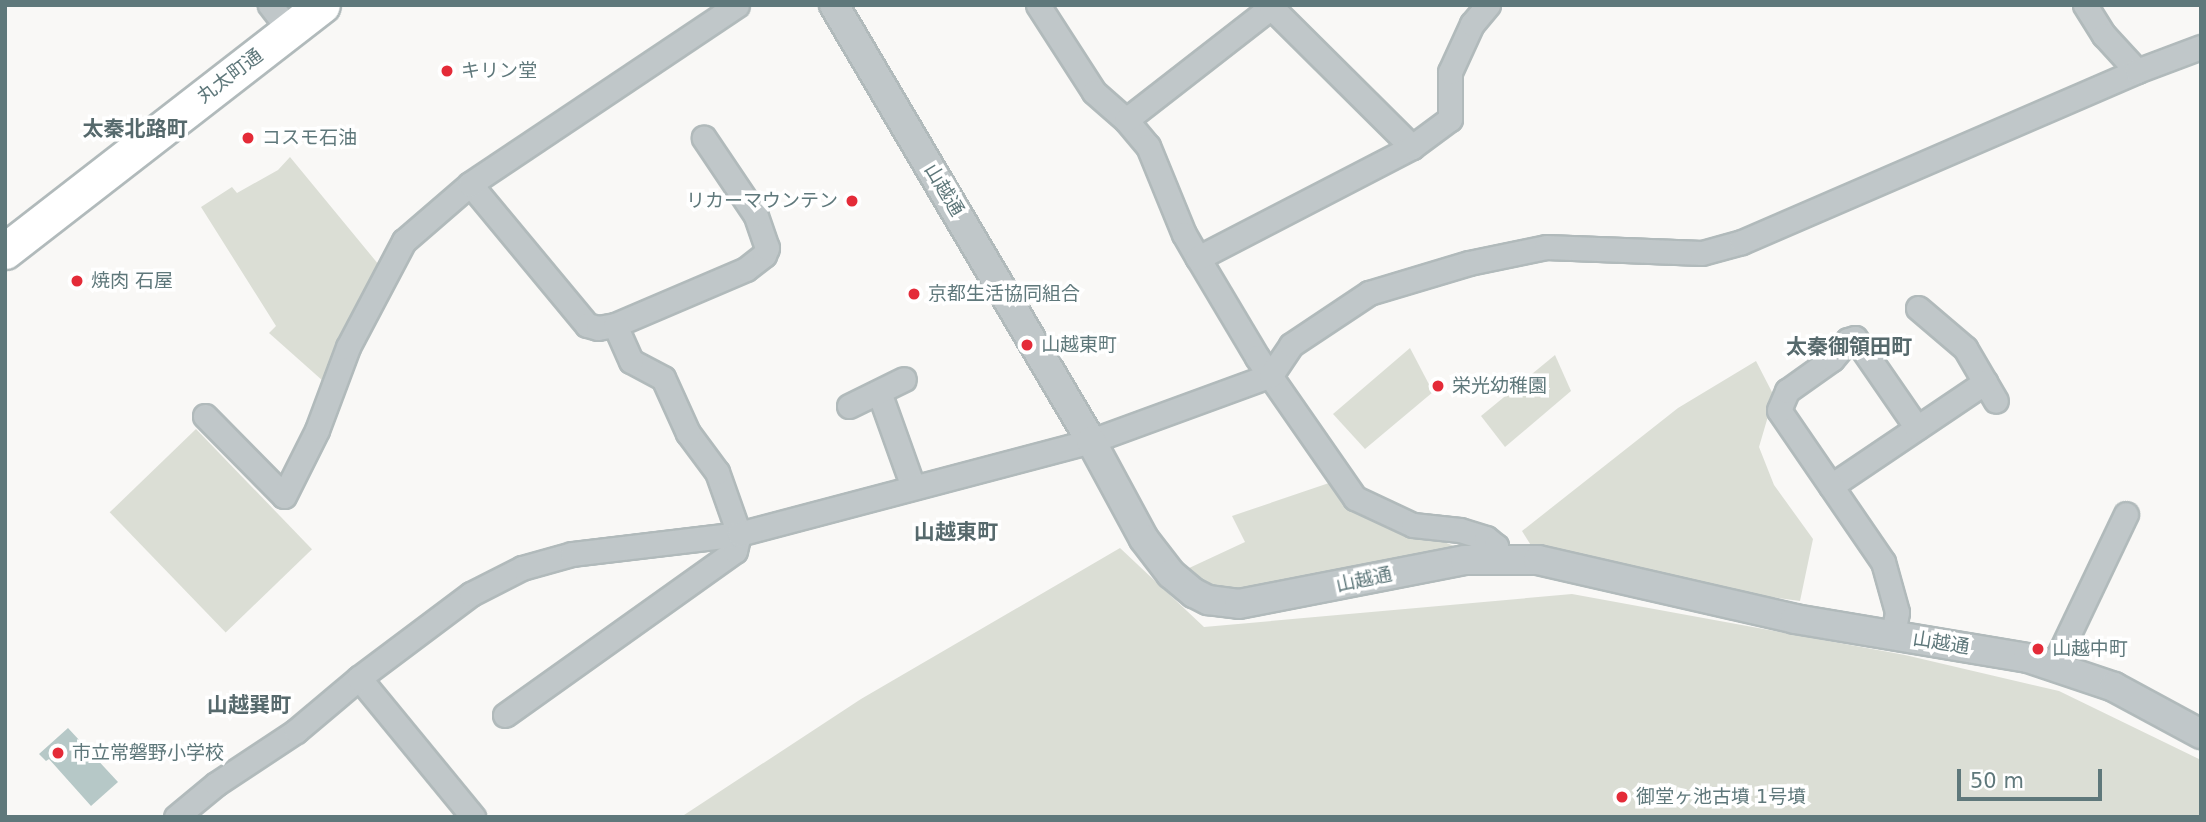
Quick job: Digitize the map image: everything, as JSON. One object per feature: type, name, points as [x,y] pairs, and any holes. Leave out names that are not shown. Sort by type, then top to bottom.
[{"type":"main road","name":"丸太町通","points":[[5,251],[280,18],[323,5]]},
{"type":"street","points":[[205,416],[284,496],[317,430],[348,347],[404,241],[470,184],[551,127],[737,5]]},
{"type":"street","name":"山越通","points":[[834,5],[1091,441],[1149,545],[1181,584],[1208,600],[1239,604],[1432,566],[1496,559],[1558,564],[1795,619],[2003,653],[2054,665],[2133,696],[2201,734]]},
{"type":"street","points":[[1038,5],[1094,92],[1126,120],[1148,146],[1184,234],[1198,258],[1270,375],[1355,498],[1413,525],[1461,530],[1486,538],[1496,546],[1496,559]]},
{"type":"street","points":[[1198,258],[1412,147],[1450,119],[1450,72],[1472,24],[1489,5]]},
{"type":"street","points":[[2085,5],[2104,35],[2137,71]]},
{"type":"street","points":[[1126,120],[1271,7],[1412,147]]},
{"type":"street","points":[[187,814],[248,761],[296,731],[359,678],[471,594],[522,568],[572,554],[739,534],[1091,441],[1270,375],[1292,345],[1368,293],[1469,263],[1546,247],[1702,253],[1742,242],[2137,71],[2201,47]]},
{"type":"street","points":[[470,184],[587,325],[598,328],[615,325],[746,269],[764,255],[767,248],[755,214],[704,138]]},
{"type":"street","points":[[1831,486],[1917,428],[1991,392],[1965,348],[1918,308]]},
{"type":"street","points":[[505,715],[736,551],[739,534],[717,472],[688,433],[663,377],[631,361],[615,325]]},
{"type":"street","points":[[1893,635],[1897,612],[1883,562],[1779,410],[1787,391],[1832,359],[1848,340],[1855,338],[1917,428]]},
{"type":"street","points":[[849,406],[904,379]]},
{"type":"street","points":[[878,392],[913,486]]},
{"type":"street","points":[[2054,665],[2126,514]]},
{"type":"street","points":[[359,678],[473,817]]},
{"type":"shaded area","points":[[290,157],[379,265],[323,381],[269,333],[276,326],[201,207],[232,187],[237,193],[278,170]]},
{"type":"shaded area","points":[[1410,348],[1433,392],[1365,449],[1333,414]]},
{"type":"shaded area","points":[[1555,355],[1571,391],[1505,447],[1481,416]]},
{"type":"shaded area","points":[[1756,361],[1774,396],[1759,447],[1774,485],[1813,539],[1800,601],[1742,593],[1650,570],[1532,547],[1522,531],[1678,408]]},
{"type":"shaded area","points":[[196,429],[312,549],[226,632],[110,512]]},
{"type":"shaded area","points":[[1329,483],[1348,505],[1457,547],[1240,590],[1215,592],[1187,569],[1245,542],[1232,516]]},
{"type":"shaded area","points":[[1120,548],[1204,627],[1572,594],[1905,655],[2059,691],[2201,760],[2201,817],[681,817],[861,699]]},
{"type":"shaded area","points":[[68,728],[118,782],[91,806],[49,759],[46,761],[39,754]]},
{"type":"place","name":"キリン堂","points":[[447,71]]},
{"type":"place","name":"コスモ石油","points":[[248,138]]},
{"type":"place","name":"リカーマウンテン","points":[[852,201]]},
{"type":"place","name":"焼肉 石屋","points":[[77,281]]},
{"type":"place","name":"京都生活協同組合","points":[[914,294]]},
{"type":"place","name":"山越東町","points":[[1027,345]]},
{"type":"place","name":"栄光幼稚園","points":[[1438,386]]},
{"type":"place","name":"山越中町","points":[[2038,649]]},
{"type":"place","name":"市立常磐野小学校","points":[[58,753]]},
{"type":"place","name":"御堂ヶ池古墳 1号墳","points":[[1622,797]]},
{"type":"district","name":"太秦北路町","points":[[135,129]]},
{"type":"district","name":"太秦御領田町","points":[[1849,347]]},
{"type":"district","name":"山越東町","points":[[956,532]]},
{"type":"district","name":"山越巽町","points":[[249,705]]}]
